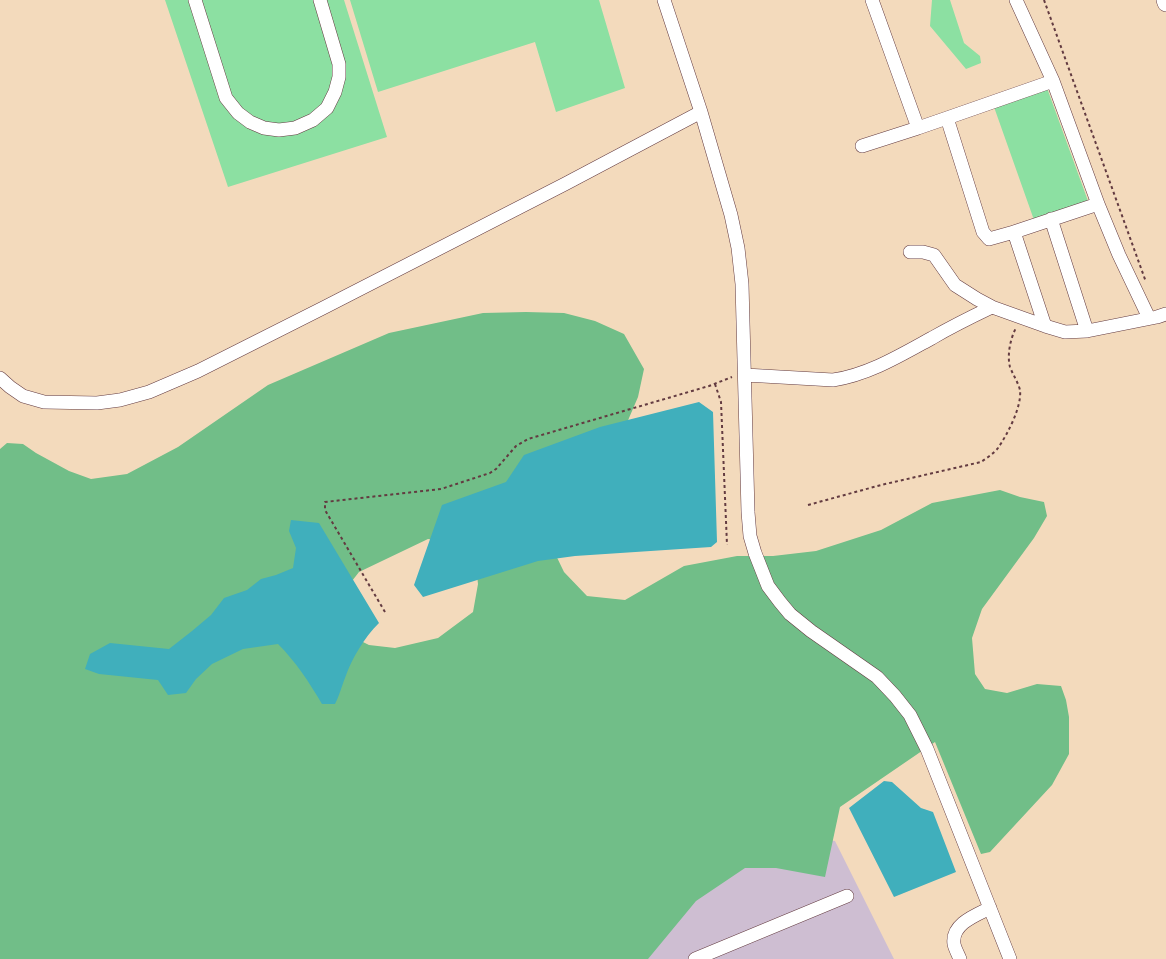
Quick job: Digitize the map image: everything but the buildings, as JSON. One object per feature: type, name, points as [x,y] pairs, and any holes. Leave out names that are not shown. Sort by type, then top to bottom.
[{"type":"street","points":[[195,0],[226,98],[238,113],[250,122],[264,128],[279,130],[295,128],[313,120],[326,108],[335,92],[340,77],[339,64],[320,0]]},
{"type":"street","points":[[664,0],[701,112],[738,248],[742,284],[750,536],[754,554],[768,586],[790,614],[811,631],[877,677],[910,715],[927,748],[1010,959]]},
{"type":"street","points":[[872,0],[918,128]]},
{"type":"street","points":[[1016,0],[1053,81],[1098,204],[1119,255],[1149,318]]},
{"type":"street","points":[[862,146],[1053,81]]},
{"type":"street","points":[[0,378],[23,396],[44,402],[97,403],[120,400],[149,392],[198,370],[323,308],[701,112]]},
{"type":"street","points":[[947,118],[983,232],[989,240],[1098,204]]},
{"type":"street","points":[[1051,219],[1088,331]]},
{"type":"street","points":[[1014,232],[1045,326]]},
{"type":"street","points":[[910,252],[923,252],[934,255],[956,285],[992,307],[1065,332],[1088,331],[1166,314]]},
{"type":"street","points":[[745,375],[833,380],[844,379],[894,360],[933,337],[992,307]]},
{"type":"street","points":[[696,959],[847,896]]},
{"type":"street","points":[[960,959],[954,943],[957,932],[964,922],[990,908]]},
{"type":"path","points":[[1044,0],[1148,286]]},
{"type":"path","points":[[808,505],[881,485],[981,462],[997,449],[1015,417],[1019,402],[1020,390],[1010,366],[1010,345],[1012,335],[1018,325],[1019,317]]},
{"type":"path","points":[[385,612],[325,510],[325,502],[441,489],[490,473],[496,469],[516,446],[528,439],[715,384],[736,375],[745,375]]},
{"type":"path","points":[[715,384],[721,402],[727,545]]},
{"type":"shaded area","points":[[807,837],[835,841],[894,959],[557,959]]},
{"type":"green space","points":[[165,0],[344,0],[387,137],[228,187]]},
{"type":"green space","points":[[350,0],[599,0],[625,88],[556,112],[535,42],[378,92]]},
{"type":"green space","points":[[932,0],[950,0],[964,43],[980,56],[981,63],[966,69],[930,26]]},
{"type":"green space","points":[[1047,88],[1088,201],[1034,220],[994,107]]},
{"type":"green space","points":[[483,313],[564,313],[595,321],[624,334],[644,369],[638,397],[620,439],[550,543],[564,572],[587,596],[625,600],[684,566],[737,556],[773,556],[816,551],[881,530],[932,503],[1000,490],[1020,497],[1044,502],[1047,516],[1034,538],[982,609],[972,638],[975,674],[985,689],[1007,693],[1037,684],[1061,686],[1066,700],[1069,717],[1069,754],[1052,785],[990,852],[981,854],[935,742],[840,807],[825,877],[776,868],[745,868],[696,901],[648,959],[0,959],[0,449],[7,443],[23,444],[69,471],[91,479],[127,474],[178,447],[268,385],[389,333]],"holes":[[[428,539],[446,542],[476,566],[478,584],[473,612],[438,638],[395,648],[369,645],[355,638],[345,590],[359,572]]]},
{"type":"water","points":[[699,402],[713,412],[717,542],[711,547],[575,556],[538,561],[423,597],[414,585],[442,505],[506,482],[524,455],[600,427]]},
{"type":"water","points":[[291,520],[319,523],[379,623],[368,635],[355,656],[335,704],[322,704],[302,672],[278,644],[243,649],[212,664],[196,679],[186,693],[168,695],[158,680],[99,674],[85,669],[90,654],[110,643],[169,649],[211,615],[224,598],[247,590],[261,579],[293,568],[296,548],[289,531]]},
{"type":"water","points":[[884,781],[892,782],[921,808],[933,812],[956,872],[894,897],[849,808]]}]
